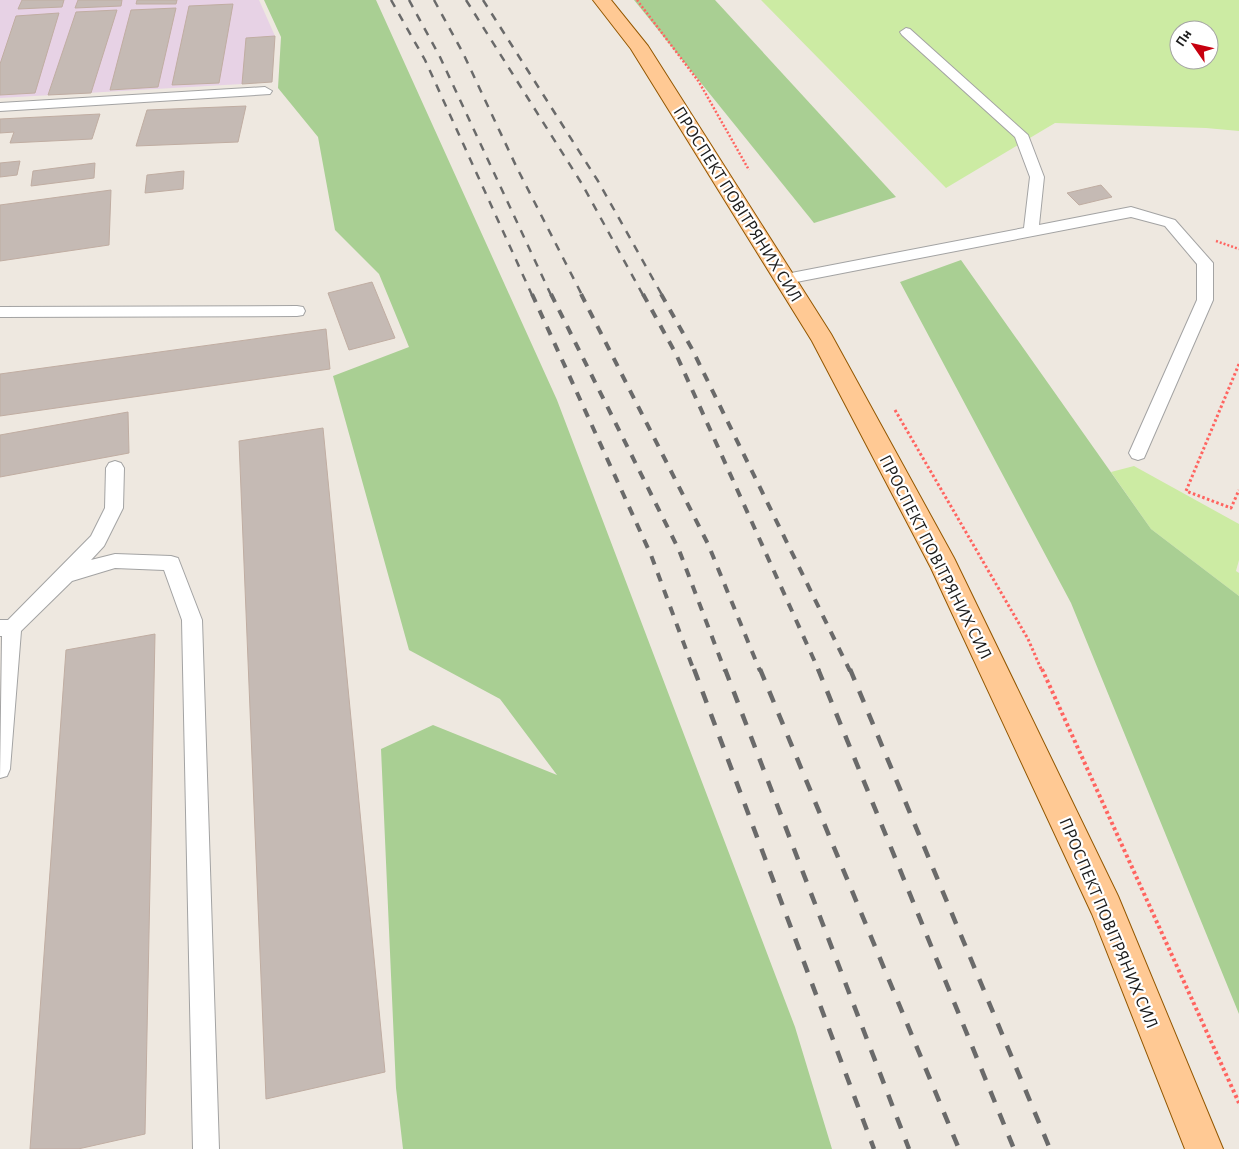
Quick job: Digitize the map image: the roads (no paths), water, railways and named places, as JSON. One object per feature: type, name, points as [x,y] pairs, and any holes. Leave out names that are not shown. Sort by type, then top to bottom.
[{"type":"main road","name":"ПРОСПЕКТ ПОВІТРЯНИХ СИЛ","points":[[602,0],[639,46],[824,340],[944,566],[1106,907],[1204,1149]]},
{"type":"lane","points":[[906,32],[1020,135],[1037,177],[1031,231]]},
{"type":"lane","points":[[0,107],[265,91]]},
{"type":"lane","points":[[786,279],[1131,212],[1170,223],[1205,263],[1205,300],[1138,453]]},
{"type":"lane","points":[[0,312],[297,311]]},
{"type":"lane","points":[[0,769],[6,628],[66,575],[98,541],[114,508],[115,468]]},
{"type":"lane","points":[[66,575],[115,561],[171,563],[192,620],[206,1149]]},
{"type":"railway","points":[[391,0],[425,60],[532,295]]},
{"type":"railway","points":[[409,0],[440,57],[551,295]]},
{"type":"railway","points":[[434,0],[463,53],[517,168],[582,295]]},
{"type":"railway","points":[[466,0],[582,184],[643,295]]},
{"type":"railway","points":[[483,0],[598,181],[662,295]]},
{"type":"railway","points":[[532,294],[651,555],[694,671]]},
{"type":"railway","points":[[551,294],[679,550],[725,671]]},
{"type":"railway","points":[[581,294],[708,544],[760,671]]},
{"type":"railway","points":[[643,294],[676,354],[819,671]]},
{"type":"railway","points":[[661,294],[692,349],[850,671]]},
{"type":"railway","points":[[694,669],[874,1149]]},
{"type":"railway","points":[[725,669],[909,1149]]},
{"type":"railway","points":[[760,669],[959,1149]]},
{"type":"railway","points":[[818,669],[1014,1149]]},
{"type":"railway","points":[[850,669],[1050,1149]]}]
